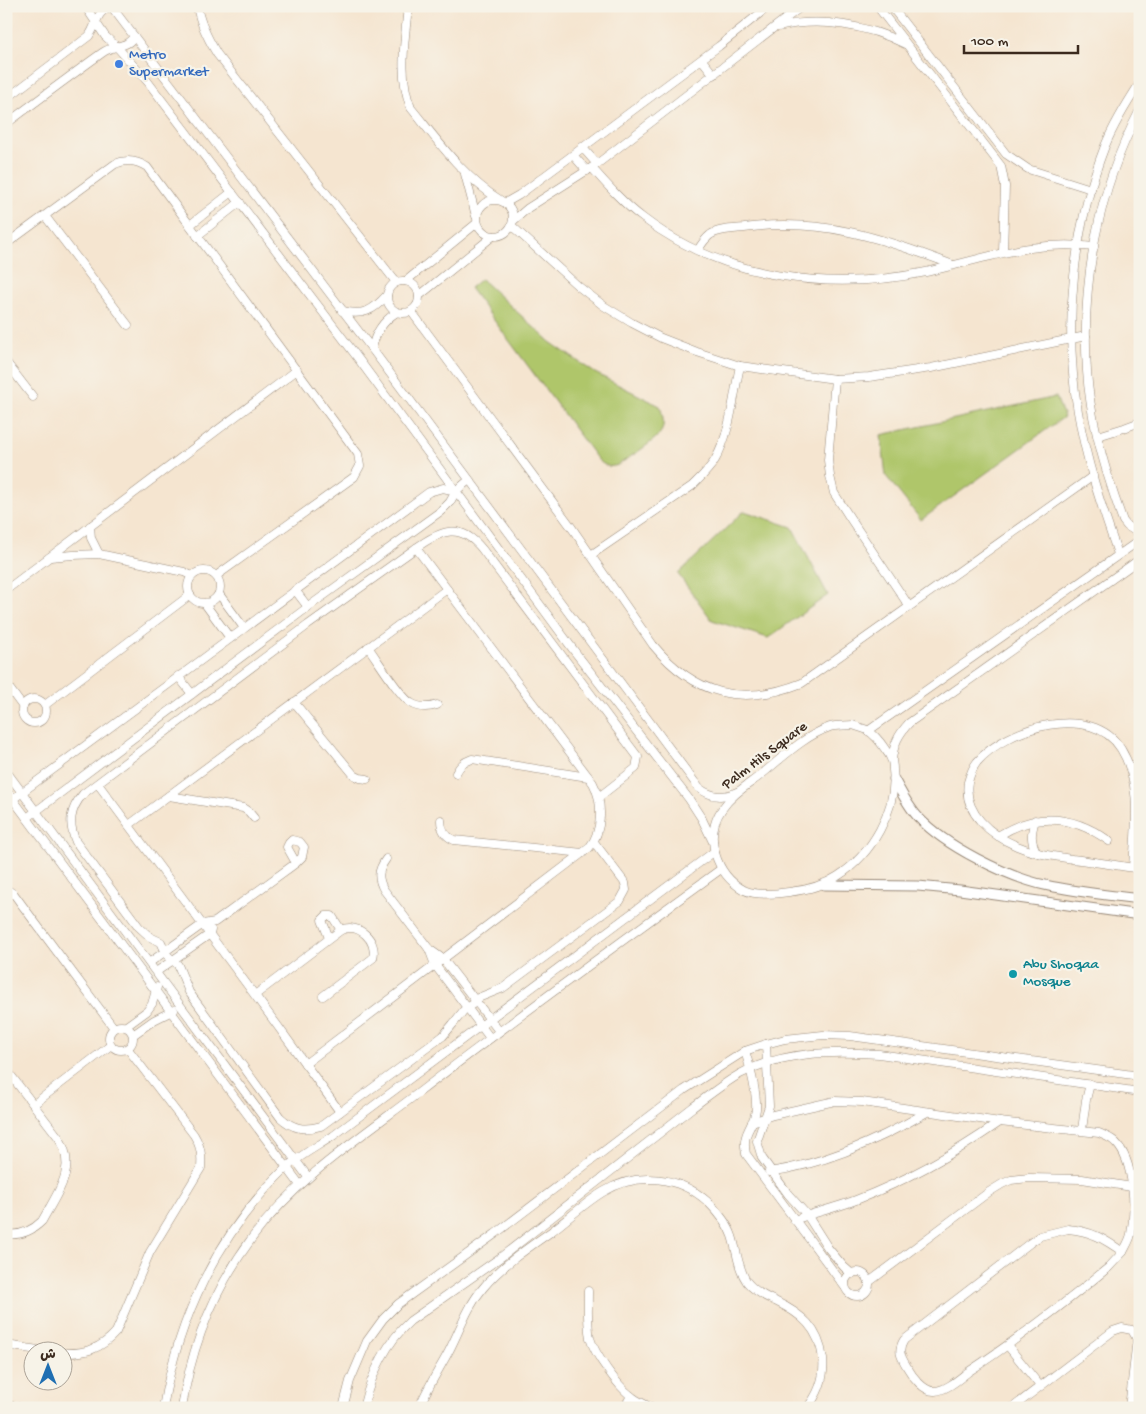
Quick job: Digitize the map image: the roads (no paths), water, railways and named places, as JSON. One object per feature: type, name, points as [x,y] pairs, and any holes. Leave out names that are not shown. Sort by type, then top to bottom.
[{"type":"street","points":[[85,6],[105,36],[118,47],[148,82],[240,202],[575,652],[689,799],[702,819],[713,842]]},
{"type":"street","points":[[6,99],[89,36],[99,14],[111,6],[372,349],[699,788],[714,796],[723,796],[739,791]]},
{"type":"street","points":[[198,6],[207,38],[217,54],[396,282]]},
{"type":"street","points":[[408,6],[403,82],[406,97],[411,108],[464,172],[481,187],[503,201],[512,211],[512,223],[578,286],[604,306],[661,338],[740,366],[835,379],[898,374],[1086,336]]},
{"type":"street","points":[[342,311],[355,314],[378,305],[396,282],[406,281],[477,220],[481,205],[493,199],[503,201],[519,195],[702,60],[769,6]]},
{"type":"street","points":[[387,295],[389,306],[402,313],[411,311],[417,304],[419,296],[492,236],[504,234],[512,223],[528,208],[592,168],[802,6]]},
{"type":"street","points":[[877,6],[1001,166],[1005,186],[1002,252]]},
{"type":"street","points":[[890,6],[1011,158],[1034,171],[1091,189]]},
{"type":"street","points":[[773,28],[807,23],[843,25],[878,32],[908,45]]},
{"type":"street","points":[[6,124],[104,51],[126,45],[131,42],[134,36]]},
{"type":"street","points":[[702,60],[714,75]]},
{"type":"street","points":[[1118,554],[1093,476],[1078,412],[1071,338],[1078,245],[1091,189],[1105,146],[1121,113],[1140,83]]},
{"type":"street","points":[[1140,110],[1118,155],[1108,184],[1094,248],[1087,307],[1086,336],[1087,372],[1098,436],[1114,497],[1127,526],[1140,534]]},
{"type":"street","points":[[582,147],[592,168]]},
{"type":"street","points":[[573,155],[592,168],[617,195],[643,218],[672,237],[698,250],[739,266],[759,271],[821,280],[848,281],[927,272],[1002,252],[1040,246],[1078,245],[1094,248]]},
{"type":"street","points":[[6,244],[111,166],[130,160],[146,166],[358,454],[361,462],[359,470],[354,477],[216,576]]},
{"type":"street","points":[[464,172],[477,220],[483,232],[492,236]]},
{"type":"street","points":[[190,226],[232,192]]},
{"type":"street","points":[[197,236],[240,202]]},
{"type":"street","points":[[45,216],[128,325]]},
{"type":"street","points":[[698,250],[708,237],[716,232],[752,226],[796,225],[832,228],[862,234],[915,250],[953,265]]},
{"type":"street","points":[[406,281],[413,285],[419,296]]},
{"type":"street","points":[[411,311],[591,555],[666,661],[700,685],[720,692],[762,695],[783,691],[802,684],[1093,476]]},
{"type":"street","points":[[372,349],[374,338],[382,325],[387,319],[398,312]]},
{"type":"street","points":[[6,362],[33,397]]},
{"type":"street","points":[[591,555],[692,486],[704,474],[714,460],[727,431],[740,366]]},
{"type":"street","points":[[6,590],[297,370]]},
{"type":"street","points":[[835,379],[828,460],[834,492],[909,606]]},
{"type":"street","points":[[1098,436],[1140,422]]},
{"type":"street","points":[[27,818],[308,607],[441,511],[450,502],[456,490],[469,480]]},
{"type":"street","points":[[13,799],[429,492],[443,488],[456,490]]},
{"type":"street","points":[[1101,503],[1114,497]]},
{"type":"street","points":[[90,526],[93,544],[99,554]]},
{"type":"street","points":[[594,842],[622,878],[626,890],[620,901],[503,988],[482,996],[460,1014],[442,1036],[321,1126],[299,1129],[288,1125],[284,1121],[189,992],[181,970],[161,942],[150,937],[139,927],[76,842],[70,822],[76,802],[83,794],[308,625],[416,548],[443,532],[465,534],[475,540],[638,757],[636,768],[599,797]]},
{"type":"street","points":[[892,759],[881,743],[868,730],[1140,540]]},
{"type":"street","points":[[305,1064],[583,853],[594,842],[598,828],[599,797],[588,777],[416,548]]},
{"type":"street","points":[[48,558],[73,554],[99,554],[184,572],[192,576]]},
{"type":"street","points":[[892,759],[894,746],[900,733],[909,723],[1140,559]]},
{"type":"street","points":[[207,571],[216,576],[220,581],[221,588],[216,599],[205,604],[196,602],[190,595],[188,584],[192,576],[196,573],[207,571]]},
{"type":"street","points":[[129,826],[447,589]]},
{"type":"street","points":[[295,590],[308,607]]},
{"type":"street","points":[[219,594],[244,628]]},
{"type":"street","points":[[45,705],[190,595]]},
{"type":"street","points":[[205,604],[230,638]]},
{"type":"street","points":[[224,629],[238,619]]},
{"type":"street","points":[[368,647],[406,700],[418,706],[431,707],[437,705]]},
{"type":"street","points":[[178,676],[192,694]]},
{"type":"street","points":[[6,684],[23,707],[24,718],[34,723],[44,719],[45,705]]},
{"type":"street","points":[[23,707],[28,701],[35,699],[45,705]]},
{"type":"street","points":[[294,702],[354,774],[367,779]]},
{"type":"street","points":[[1057,723],[1078,724],[1098,729],[1111,737],[1121,749],[1138,794],[1138,812],[1136,868],[1037,853],[1016,846],[998,836],[978,819],[970,806],[967,791],[970,776],[977,762],[996,746],[1037,726],[1057,723]]},
{"type":"street","name":"Palm Hils Square","points":[[868,730],[852,726],[831,727],[811,736],[727,802],[720,810],[716,820],[713,842],[721,869],[736,886],[748,892],[782,893],[824,885],[847,869],[867,849],[878,833],[892,798],[894,779],[892,759]]},
{"type":"street","points":[[456,773],[459,766],[472,758],[588,777]]},
{"type":"street","points":[[6,771],[308,1177]]},
{"type":"street","points":[[894,779],[904,799],[918,818],[936,833],[983,862],[1013,875],[1044,885],[1140,899]]},
{"type":"street","points":[[98,784],[255,994],[340,1112]]},
{"type":"street","points":[[6,790],[300,1185]]},
{"type":"street","points":[[168,796],[243,808],[254,818]]},
{"type":"street","points":[[998,836],[1020,824],[1051,819],[1082,825],[1109,841]]},
{"type":"street","points":[[441,820],[441,827],[444,833],[454,840],[583,853]]},
{"type":"street","points":[[1036,820],[1031,838],[1037,853]]},
{"type":"street","points":[[163,1408],[173,1359],[184,1323],[216,1256],[237,1224],[287,1168],[296,1160],[334,1136],[715,851]]},
{"type":"street","points":[[386,859],[381,866],[379,874],[380,883],[429,948],[443,959],[499,1031]]},
{"type":"street","points":[[149,963],[203,924],[215,922],[296,863]]},
{"type":"street","points":[[182,1408],[190,1366],[201,1332],[215,1299],[232,1268],[274,1210],[308,1177],[499,1031],[721,869]]},
{"type":"street","points":[[824,885],[918,886],[1140,915]]},
{"type":"street","points":[[6,889],[14,894],[114,1028]]},
{"type":"street","points":[[330,938],[322,924],[322,920],[326,916],[332,916],[341,930]]},
{"type":"street","points":[[156,972],[210,934],[215,922]]},
{"type":"street","points":[[255,994],[341,930],[352,927],[363,931],[373,947],[373,958],[323,996]]},
{"type":"street","points":[[177,943],[184,952]]},
{"type":"street","points":[[429,948],[435,965],[490,1038]]},
{"type":"street","points":[[114,1028],[125,1027],[147,1011],[152,1004],[155,990],[160,985],[166,985]]},
{"type":"street","points":[[460,997],[468,991]]},
{"type":"street","points":[[114,1028],[109,1036],[111,1045],[119,1051],[128,1049],[132,1045],[133,1035],[154,1020],[172,1011],[178,1006],[178,1002]]},
{"type":"street","points":[[147,1011],[154,1020]]},
{"type":"street","points":[[125,1027],[133,1035]]},
{"type":"street","points":[[343,1408],[350,1381],[367,1341],[383,1319],[398,1304],[495,1234],[684,1090],[745,1051],[766,1044],[799,1037],[823,1035],[850,1036],[1140,1076]]},
{"type":"street","points":[[766,1044],[769,1098],[766,1118],[757,1141],[762,1158],[839,1262],[852,1274],[862,1274],[869,1282]]},
{"type":"street","points":[[34,1104],[111,1045]]},
{"type":"street","points":[[72,1354],[88,1352],[99,1347],[116,1332],[150,1252],[201,1168],[200,1146],[194,1135],[128,1049]]},
{"type":"street","points":[[745,1051],[756,1109],[744,1140],[746,1154],[851,1294],[860,1296],[867,1291],[869,1282],[989,1192],[1011,1180],[1058,1178],[1132,1187]]},
{"type":"street","points":[[363,1408],[370,1383],[383,1355],[410,1321],[501,1256],[726,1083],[767,1063],[812,1054],[855,1052],[1140,1092]]},
{"type":"street","points":[[1000,1056],[1000,1071]]},
{"type":"street","points":[[6,1070],[34,1104],[64,1146],[68,1165],[66,1175],[42,1221],[37,1226],[23,1233],[15,1235],[6,1234]]},
{"type":"street","points":[[1082,1130],[1090,1084]]},
{"type":"street","points":[[752,1122],[836,1101],[862,1102],[1000,1122],[1082,1130],[1099,1133],[1117,1143],[1130,1169],[1132,1187],[1131,1234],[1123,1252],[1109,1267],[1008,1346],[948,1386],[935,1391],[929,1390],[908,1370],[900,1356],[899,1350],[904,1340],[1040,1236],[1068,1229],[1082,1230],[1094,1233],[1123,1252]]},
{"type":"street","points":[[760,1174],[838,1154],[889,1133],[927,1112]]},
{"type":"street","points":[[794,1220],[857,1200],[914,1176],[952,1154],[1000,1122]]},
{"type":"street","points":[[419,1408],[429,1385],[450,1350],[466,1313],[492,1278],[603,1192],[628,1181],[653,1179],[670,1181],[681,1185],[708,1202],[732,1234],[741,1269],[747,1282],[758,1292],[787,1307],[813,1327],[822,1350],[823,1372],[820,1388],[807,1408]]},
{"type":"street","points":[[845,1287],[845,1282],[852,1274]]},
{"type":"street","points":[[588,1291],[588,1325],[594,1349],[610,1373],[630,1396],[652,1408]]},
{"type":"street","points":[[1012,1408],[1113,1331],[1127,1328],[1132,1330],[1137,1338],[1129,1408]]},
{"type":"street","points":[[6,1345],[22,1347]]},
{"type":"street","points":[[1008,1346],[1040,1386]]},
{"type":"street","points":[[624,1408],[630,1396]]},
{"type":"street","points":[[6,1405],[22,1408]]},
{"type":"place","name":"Metro Supermarket","points":[[119,64]]},
{"type":"place","name":"Abu Shoqaa Mosque","points":[[1013,974]]}]
